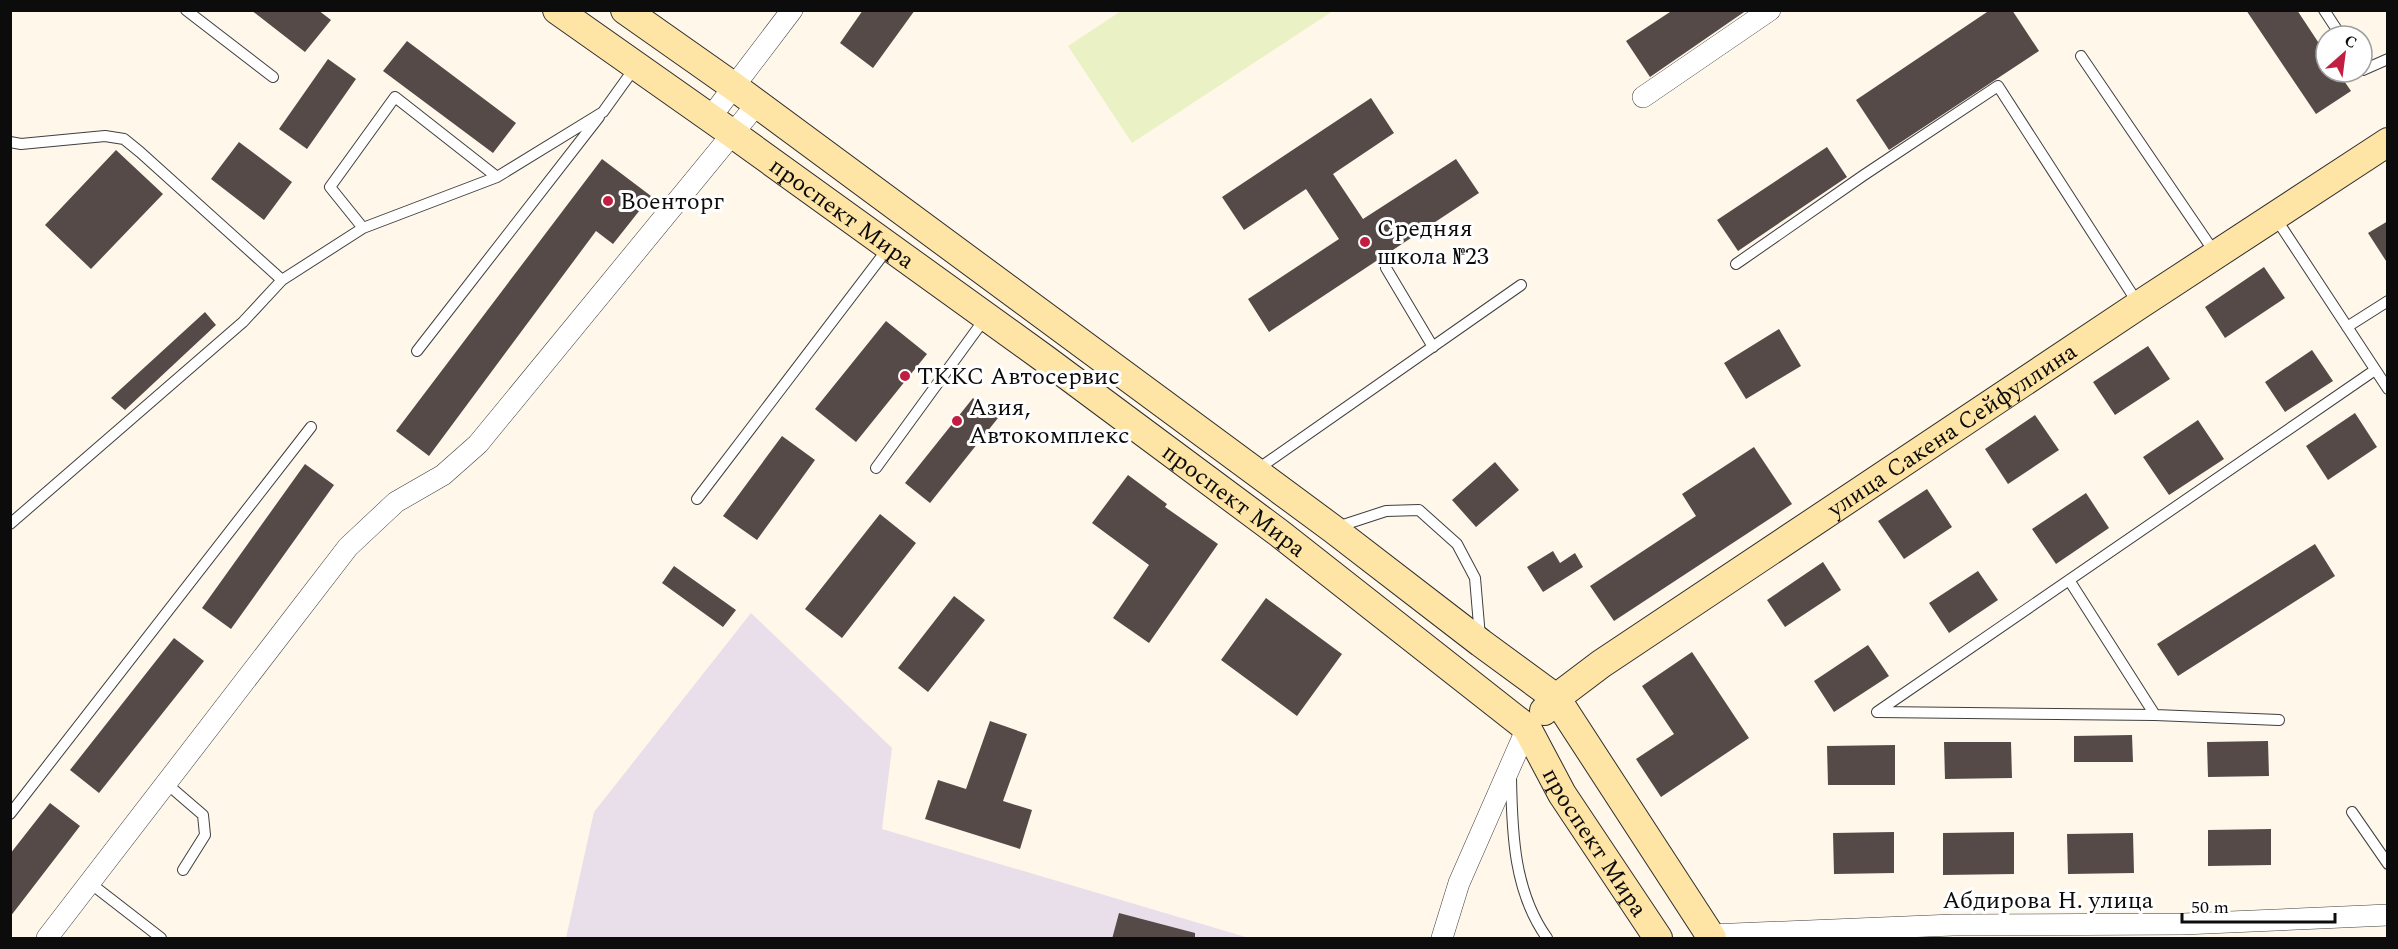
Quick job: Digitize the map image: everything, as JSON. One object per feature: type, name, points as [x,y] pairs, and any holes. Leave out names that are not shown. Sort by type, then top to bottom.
[{"type":"main road","name":"проспект Мира","points":[[557,10],[986,317],[1279,533],[1527,728],[1562,794],[1658,939]]},
{"type":"main road","name":"проспект Мира","points":[[625,10],[757,104],[1333,529],[1556,698],[1711,937]]},
{"type":"main road","name":"улица Сакена Сейфуллина","points":[[1527,728],[1556,698],[1611,658],[2139,305],[2388,142]]},
{"type":"street","points":[[722,126],[732,86],[792,10]]},
{"type":"street","points":[[1643,97],[1770,10]]},
{"type":"street","points":[[47,939],[348,547],[396,502],[443,475],[478,444],[722,126],[757,104]]},
{"type":"street","points":[[1442,939],[1459,883],[1527,728]]},
{"type":"street","name":"Абдирова Н. улица","points":[[1711,937],[1953,925],[2183,931],[2388,915]]},
{"type":"lane","points":[[186,10],[273,77]]},
{"type":"lane","points":[[2324,10],[2333,24]]},
{"type":"lane","points":[[2081,56],[2217,256]]},
{"type":"lane","points":[[2374,65],[2388,59]]},
{"type":"lane","points":[[417,351],[603,112],[636,66]]},
{"type":"lane","points":[[1736,264],[1998,86],[2139,305]]},
{"type":"lane","points":[[363,228],[330,188],[395,97],[497,177]]},
{"type":"lane","points":[[10,524],[243,322],[282,280],[363,228],[497,177],[603,112]]},
{"type":"lane","points":[[10,142],[21,144],[105,136],[124,139],[282,280]]},
{"type":"lane","points":[[2275,217],[2388,389]]},
{"type":"lane","points":[[697,499],[889,247]]},
{"type":"lane","points":[[1386,268],[1433,347]]},
{"type":"lane","points":[[1254,471],[1521,285]]},
{"type":"lane","points":[[2347,327],[2388,301]]},
{"type":"lane","points":[[876,468],[986,317]]},
{"type":"lane","points":[[2279,720],[2155,715],[1877,712],[2376,370]]},
{"type":"lane","points":[[10,814],[311,427]]},
{"type":"lane","points":[[1333,529],[1386,511],[1419,510],[1457,544],[1476,578],[1481,643]]},
{"type":"lane","points":[[2069,580],[2155,715]]},
{"type":"lane","points":[[1511,762],[1512,822],[1520,878],[1535,920],[1548,939]]},
{"type":"lane","points":[[166,783],[203,815],[205,835],[183,870]]},
{"type":"lane","points":[[2352,812],[2388,864]]},
{"type":"lane","points":[[90,883],[162,939]]},
{"type":"shaded area","points":[[751,613],[892,748],[882,829],[1249,938],[566,938],[594,812]]},
{"type":"green space","points":[[1121,11],[1333,11],[1132,143],[1068,46]]},
{"type":"building","points":[[251,10],[318,10],[331,20],[305,52]]},
{"type":"building","points":[[863,10],[915,10],[873,68],[840,43]]},
{"type":"building","points":[[1673,10],[1747,10],[1650,77],[1626,41]]},
{"type":"building","points":[[1990,10],[2012,10],[2039,51],[1889,150],[1856,100]]},
{"type":"building","points":[[2246,10],[2297,10],[2314,36],[2314,84],[2346,84],[2351,91],[2316,114]]},
{"type":"building","points":[[407,41],[516,123],[493,153],[383,71]]},
{"type":"building","points":[[328,59],[356,79],[307,149],[279,129]]},
{"type":"building","points":[[1371,98],[1394,133],[1333,174],[1363,219],[1456,159],[1479,193],[1269,332],[1248,299],[1339,239],[1306,189],[1244,230],[1222,197]]},
{"type":"building","points":[[239,142],[292,182],[264,220],[211,179]]},
{"type":"building","points":[[1827,147],[1847,177],[1738,251],[1717,220]]},
{"type":"building","points":[[116,150],[163,194],[91,269],[45,225]]},
{"type":"building","points":[[602,159],[651,196],[613,244],[596,231],[429,456],[396,431]]},
{"type":"building","points":[[2388,221],[2388,264],[2368,233]]},
{"type":"building","points":[[2264,267],[2285,298],[2225,338],[2205,307]]},
{"type":"building","points":[[205,312],[216,325],[125,410],[111,398]]},
{"type":"building","points":[[886,321],[927,354],[856,442],[815,409]]},
{"type":"building","points":[[1779,329],[1801,366],[1746,399],[1724,363]]},
{"type":"building","points":[[2148,346],[2170,379],[2115,415],[2093,382]]},
{"type":"building","points":[[2312,350],[2333,381],[2285,412],[2265,382]]},
{"type":"building","points":[[973,398],[998,418],[930,503],[905,483]]},
{"type":"building","points":[[2355,413],[2377,447],[2328,480],[2306,446]]},
{"type":"building","points":[[2035,415],[2059,450],[2008,484],[1985,449]]},
{"type":"building","points":[[2198,420],[2224,459],[2169,495],[2143,457]]},
{"type":"building","points":[[782,436],[815,460],[757,540],[723,516]]},
{"type":"building","points":[[1754,447],[1792,504],[1614,621],[1590,586],[1696,516],[1682,494]]},
{"type":"building","points":[[1495,462],[1519,490],[1476,527],[1452,500]]},
{"type":"building","points":[[305,464],[334,485],[231,629],[202,608]]},
{"type":"building","points":[[1128,475],[1167,504],[1165,507],[1218,544],[1149,643],[1113,618],[1149,565],[1092,523]]},
{"type":"building","points":[[1927,489],[1952,527],[1904,559],[1878,521]]},
{"type":"building","points":[[2086,493],[2109,528],[2056,564],[2032,529]]},
{"type":"building","points":[[880,514],[916,543],[842,638],[805,609]]},
{"type":"building","points":[[2315,544],[2335,576],[2178,676],[2157,644]]},
{"type":"building","points":[[1553,551],[1560,563],[1575,553],[1583,567],[1543,592],[1527,567]]},
{"type":"building","points":[[1823,562],[1841,590],[1785,627],[1767,600]]},
{"type":"building","points":[[674,566],[736,610],[723,627],[662,583]]},
{"type":"building","points":[[1978,571],[1998,600],[1949,633],[1929,603]]},
{"type":"building","points":[[954,596],[985,620],[928,692],[898,668]]},
{"type":"building","points":[[1266,598],[1342,654],[1297,716],[1221,660]]},
{"type":"building","points":[[174,638],[204,661],[99,793],[70,770]]},
{"type":"building","points":[[1868,645],[1889,676],[1834,712],[1814,681]]},
{"type":"building","points":[[1692,652],[1749,738],[1661,797],[1636,759],[1674,734],[1642,686]]},
{"type":"building","points":[[990,721],[1027,734],[1003,801],[1032,810],[1020,849],[925,819],[938,780],[966,789]]},
{"type":"building","points":[[2132,735],[2133,762],[2074,762],[2074,736]]},
{"type":"building","points":[[2268,741],[2269,776],[2208,777],[2207,742]]},
{"type":"building","points":[[1944,742],[2011,742],[2012,778],[1945,779]]},
{"type":"building","points":[[1895,745],[1895,785],[1828,785],[1827,746]]},
{"type":"building","points":[[50,803],[80,826],[10,917],[10,854]]},
{"type":"building","points":[[2271,829],[2271,865],[2208,866],[2208,830]]},
{"type":"building","points":[[1894,832],[1894,873],[1834,874],[1833,833]]},
{"type":"building","points":[[2014,832],[2014,874],[1943,875],[1943,833]]},
{"type":"building","points":[[2133,833],[2134,873],[2068,874],[2067,834]]},
{"type":"building","points":[[1119,913],[1195,933],[1195,939],[1112,939]]},
{"type":"place","name":"Военторг","points":[[608,201]]},
{"type":"place","name":"Средняя школа №23","points":[[1365,242]]},
{"type":"place","name":"ТККС Автосервис","points":[[905,376]]},
{"type":"place","name":"Азия, Автокомплекс","points":[[957,421]]}]
